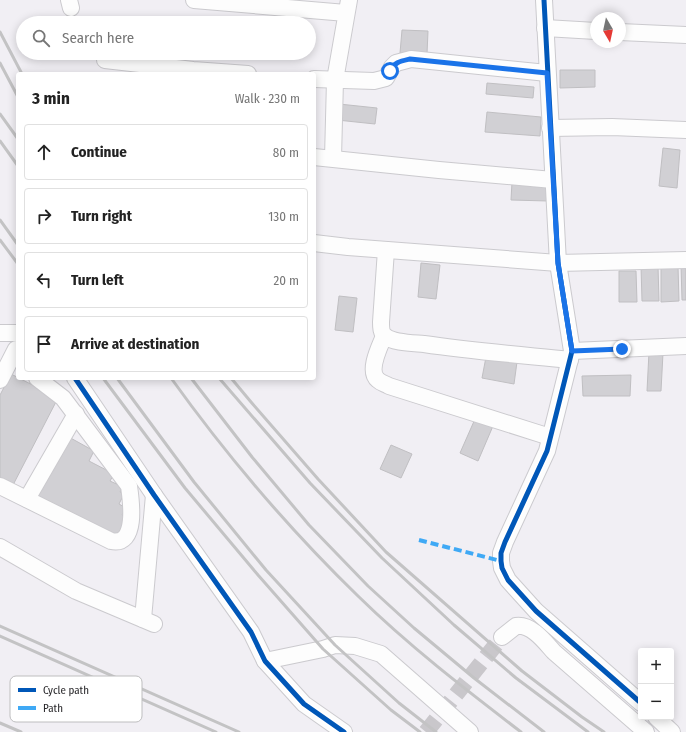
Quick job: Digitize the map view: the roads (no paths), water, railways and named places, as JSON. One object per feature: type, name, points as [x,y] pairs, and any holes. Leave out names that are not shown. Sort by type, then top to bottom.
[{"type":"street","points":[[194,0],[347,7],[335,80],[333,158]]},
{"type":"street","points":[[544,0],[558,263],[571,355],[547,452],[505,542],[501,553],[502,568],[508,580],[536,611],[638,701]]},
{"type":"street","points":[[545,28],[590,31]]},
{"type":"street","points":[[626,32],[686,35]]},
{"type":"street","points":[[316,79],[374,82],[386,78],[396,63],[410,59],[547,73]]},
{"type":"street","points":[[105,60],[220,72]]},
{"type":"street","points":[[550,128],[612,127],[686,130]]},
{"type":"street","points":[[316,156],[439,170],[553,180]]},
{"type":"street","points":[[316,243],[348,248],[558,263],[686,260]]},
{"type":"street","points":[[386,250],[381,322],[382,333],[384,336],[374,364],[374,375],[378,380],[389,386],[550,437]]},
{"type":"street","points":[[0,334],[16,351],[0,380]]},
{"type":"street","points":[[384,336],[402,342],[433,346],[571,355],[686,346]]},
{"type":"street","points":[[0,486],[111,541],[120,541],[124,538],[131,523],[132,502],[129,486],[63,398],[40,380]]},
{"type":"street","points":[[75,380],[154,495],[251,632],[265,661],[304,704],[344,732]]},
{"type":"street","points":[[27,499],[76,414]]},
{"type":"street","points":[[0,547],[76,591],[148,621],[154,495]]},
{"type":"street","points":[[502,637],[516,626],[524,626],[543,640],[554,652],[646,732]]},
{"type":"street","points":[[265,661],[323,649],[335,645],[355,646],[381,654],[470,732]]},
{"type":"street","points":[[659,720],[672,732]]},
{"type":"tunnel","points":[[426,732],[502,637]]},
{"type":"railway","points":[[0,32],[21,72]]},
{"type":"railway","points":[[0,63],[16,93]]},
{"type":"railway","points":[[0,114],[16,136]]},
{"type":"railway","points":[[0,141],[16,163]]},
{"type":"railway","points":[[0,220],[16,242]]},
{"type":"railway","points":[[0,240],[16,261]]},
{"type":"railway","points":[[104,380],[185,488],[323,649],[391,710],[420,732]]},
{"type":"railway","points":[[118,380],[194,482],[266,570],[335,645],[399,703],[436,732]]},
{"type":"railway","points":[[172,380],[237,464],[283,518],[332,571],[417,650],[521,732]]},
{"type":"railway","points":[[193,380],[252,457],[309,525],[368,586],[414,628],[474,678],[544,732]]},
{"type":"railway","points":[[221,380],[310,483],[382,558],[454,625],[516,678],[588,732]]},
{"type":"railway","points":[[233,380],[318,479],[386,552],[522,671],[604,732]]},
{"type":"railway","points":[[0,626],[113,676]]},
{"type":"railway","points":[[0,636],[90,676]]},
{"type":"railway","points":[[142,689],[239,732]]},
{"type":"railway","points":[[142,699],[216,732]]},
{"type":"railway","points":[[0,723],[21,732]]}]
